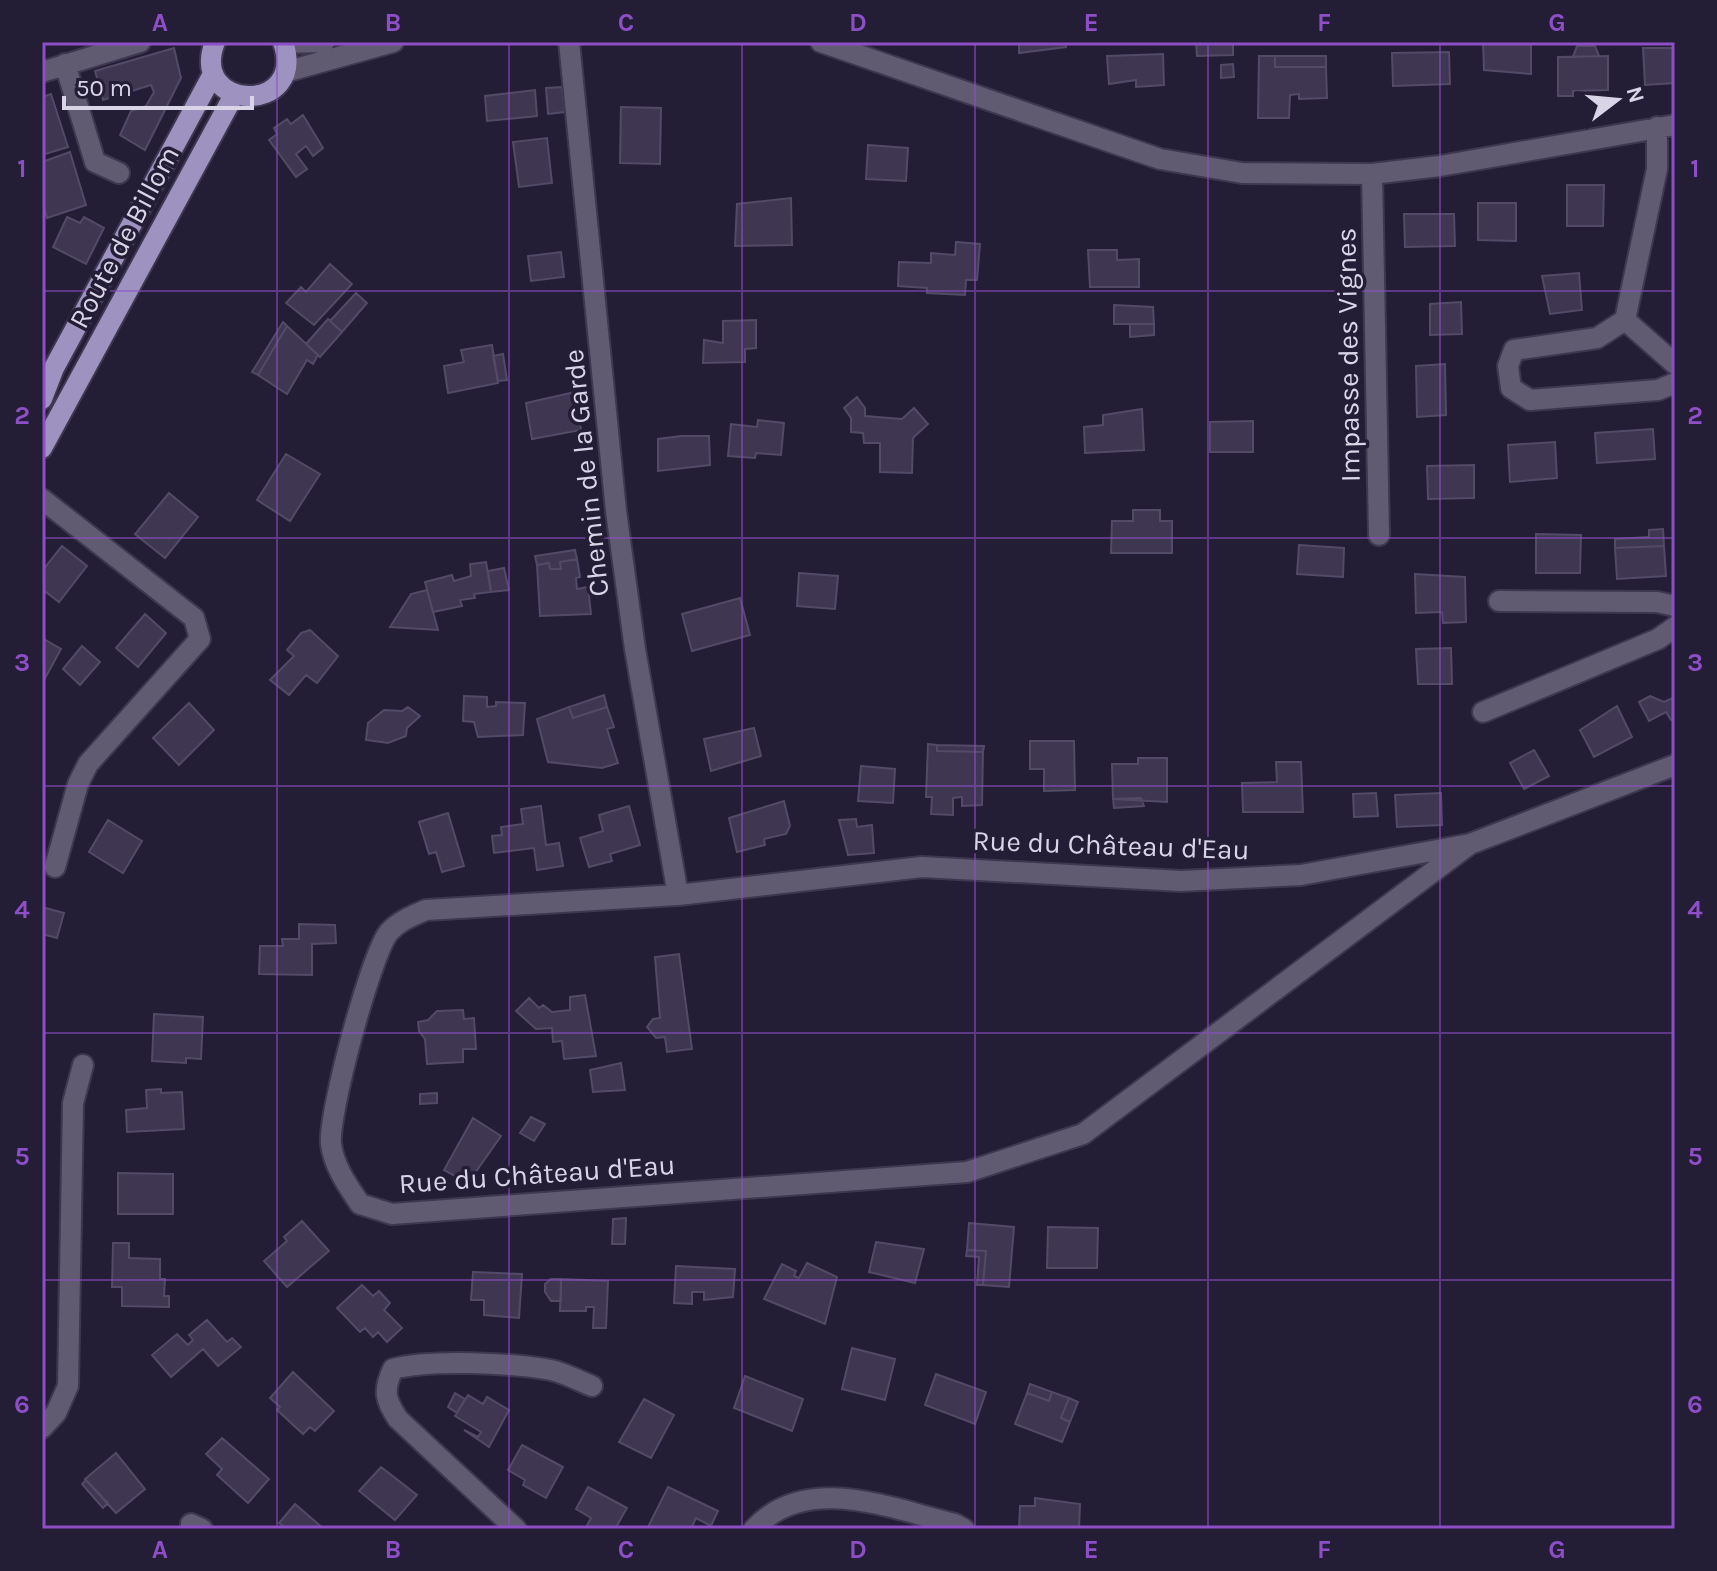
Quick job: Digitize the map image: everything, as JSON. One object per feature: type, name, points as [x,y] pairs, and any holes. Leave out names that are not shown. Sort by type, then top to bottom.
[{"type":"main road","points":[[212,43],[210,60],[213,74],[222,87],[234,95],[249,98],[265,94],[277,85],[285,72],[287,57],[283,43]]},
{"type":"main road","name":"Route de Billom","points":[[42,399],[54,368],[213,74]]},
{"type":"main road","name":"Route de Billom","points":[[42,448],[234,95]]},
{"type":"street","points":[[42,72],[140,42]]},
{"type":"street","points":[[283,43],[324,42]]},
{"type":"street","points":[[285,72],[393,42]]},
{"type":"street","name":"Chemin de la Garde","points":[[569,42],[616,511],[635,649],[678,895]]},
{"type":"street","points":[[821,42],[854,47],[1160,159],[1242,173],[1372,174],[1440,166],[1666,126],[1625,320],[1597,338],[1570,344],[1530,345],[1514,350],[1508,366],[1511,388],[1530,400],[1658,390],[1675,383]]},
{"type":"street","points":[[65,64],[95,162],[119,173]]},
{"type":"street","name":"Impasse des Vignes","points":[[1372,174],[1379,535]]},
{"type":"street","points":[[1625,320],[1675,364]]},
{"type":"street","points":[[42,499],[194,618],[200,639],[88,764],[78,784],[55,867]]},
{"type":"street","points":[[1499,601],[1657,602],[1675,606]]},
{"type":"street","points":[[1483,712],[1658,639],[1675,627]]},
{"type":"street","name":"Rue du Château d'Eau","points":[[1470,844],[1083,1134],[967,1172],[392,1214],[360,1204],[339,1172],[331,1144],[333,1110],[380,948],[389,932],[402,921],[426,910],[678,895],[922,867],[1181,881],[1301,875],[1470,844],[1675,765]]},
{"type":"street","points":[[42,1428],[56,1413],[68,1386],[73,1103],[83,1065]]},
{"type":"street","points":[[516,1529],[398,1419],[387,1403],[385,1386],[393,1369],[410,1364],[510,1366],[554,1371],[592,1386]]},
{"type":"street","points":[[754,1529],[780,1508],[802,1499],[831,1497],[964,1529]]},
{"type":"building","points":[[1019,42],[1066,42],[1066,47],[1019,53]]},
{"type":"building","points":[[1196,42],[1233,42],[1233,55],[1197,56]]},
{"type":"building","points":[[1483,42],[1531,42],[1531,74],[1484,70]]},
{"type":"building","points":[[1577,46],[1595,46],[1599,56],[1573,57]]},
{"type":"building","points":[[174,48],[181,78],[145,150],[120,135],[131,111],[146,106],[154,92],[151,85],[103,100],[95,71]]},
{"type":"building","points":[[1643,48],[1675,48],[1675,83],[1645,85]]},
{"type":"building","points":[[1449,52],[1450,84],[1393,86],[1392,53]]},
{"type":"building","points":[[1163,54],[1164,85],[1136,87],[1136,80],[1109,84],[1107,56]]},
{"type":"building","points":[[1259,56],[1275,56],[1275,67],[1326,67],[1327,98],[1299,99],[1299,94],[1290,95],[1289,118],[1258,118]]},
{"type":"building","points":[[1275,56],[1326,56],[1326,67],[1275,67]]},
{"type":"building","points":[[1608,56],[1608,90],[1573,91],[1573,96],[1558,96],[1558,57]]},
{"type":"building","points":[[1233,64],[1234,77],[1221,78],[1221,65]]},
{"type":"building","points":[[562,87],[565,112],[548,114],[546,88]]},
{"type":"building","points":[[535,90],[537,116],[487,121],[485,96]]},
{"type":"building","points":[[51,94],[68,147],[42,155],[42,97]]},
{"type":"building","points":[[621,107],[661,108],[660,164],[620,163]]},
{"type":"building","points":[[303,115],[323,148],[313,156],[306,146],[296,154],[307,169],[296,177],[269,140],[277,134],[274,128],[287,119],[291,124]]},
{"type":"building","points":[[547,138],[552,183],[519,187],[513,142]]},
{"type":"building","points":[[868,145],[908,148],[906,181],[866,179]]},
{"type":"building","points":[[70,152],[86,205],[47,218],[42,201],[42,162]]},
{"type":"building","points":[[1567,185],[1604,185],[1603,226],[1567,226]]},
{"type":"building","points":[[791,198],[792,245],[735,246],[737,204]]},
{"type":"building","points":[[1478,203],[1516,203],[1516,241],[1478,240]]},
{"type":"building","points":[[1404,214],[1454,214],[1455,246],[1405,247]]},
{"type":"building","points":[[67,217],[80,223],[84,217],[104,228],[86,264],[53,247]]},
{"type":"building","points":[[956,242],[980,244],[977,280],[966,280],[965,295],[927,293],[927,288],[898,286],[899,262],[931,263],[931,253],[955,255]]},
{"type":"building","points":[[1088,250],[1117,250],[1117,260],[1139,259],[1139,287],[1090,287]]},
{"type":"building","points":[[561,252],[564,277],[531,281],[528,256]]},
{"type":"building","points":[[330,264],[352,284],[314,325],[286,303],[301,287],[306,292]]},
{"type":"building","points":[[1579,273],[1582,310],[1550,314],[1542,276]]},
{"type":"building","points":[[356,293],[367,303],[342,332],[330,321]]},
{"type":"building","points":[[1461,302],[1462,334],[1430,335],[1430,304]]},
{"type":"building","points":[[1114,305],[1153,307],[1154,324],[1114,324]]},
{"type":"building","points":[[328,319],[342,332],[320,357],[306,344]]},
{"type":"building","points":[[756,320],[756,348],[745,349],[745,362],[703,363],[704,340],[723,343],[723,321]]},
{"type":"building","points":[[283,322],[287,326],[258,375],[252,372]]},
{"type":"building","points":[[1130,324],[1154,324],[1154,335],[1130,337]]},
{"type":"building","points":[[287,326],[318,355],[313,364],[307,360],[287,394],[258,375]]},
{"type":"building","points":[[492,345],[498,383],[448,393],[444,366],[464,362],[461,350]]},
{"type":"building","points":[[503,354],[507,380],[498,381],[493,356]]},
{"type":"building","points":[[1445,364],[1446,415],[1417,417],[1416,366]]},
{"type":"building","points":[[575,392],[581,430],[532,439],[526,403]]},
{"type":"building","points":[[857,397],[865,408],[865,416],[902,419],[914,408],[928,424],[913,438],[912,473],[880,472],[880,443],[864,443],[863,433],[851,432],[851,418],[844,408]]},
{"type":"building","points":[[1142,409],[1144,450],[1085,453],[1084,427],[1103,425],[1103,415]]},
{"type":"building","points":[[758,420],[784,423],[781,455],[756,453],[755,458],[728,456],[731,424],[757,427]]},
{"type":"building","points":[[1253,421],[1253,452],[1210,452],[1210,422]]},
{"type":"building","points":[[1653,429],[1655,459],[1597,463],[1595,433]]},
{"type":"building","points":[[709,436],[710,465],[658,471],[658,439]]},
{"type":"building","points":[[1555,442],[1557,478],[1510,482],[1508,445]]},
{"type":"building","points":[[286,454],[320,474],[290,521],[257,500]]},
{"type":"building","points":[[1474,465],[1474,498],[1428,499],[1427,466]]},
{"type":"building","points":[[169,493],[198,517],[165,558],[135,534]]},
{"type":"building","points":[[1133,510],[1160,510],[1160,521],[1172,521],[1172,553],[1111,553],[1112,521],[1133,521]]},
{"type":"building","points":[[1663,529],[1664,546],[1615,548],[1615,539],[1649,537],[1649,530]]},
{"type":"building","points":[[1536,534],[1581,535],[1580,573],[1536,573]]},
{"type":"building","points":[[1299,545],[1344,548],[1343,577],[1297,574]]},
{"type":"building","points":[[62,546],[87,566],[59,602],[42,589],[42,571]]},
{"type":"building","points":[[1664,546],[1666,576],[1617,579],[1615,548]]},
{"type":"building","points":[[575,550],[577,559],[560,562],[561,569],[550,569],[549,563],[537,565],[535,556]]},
{"type":"building","points":[[577,559],[580,577],[576,578],[577,589],[588,587],[591,614],[540,616],[537,565],[549,563],[550,569],[561,569],[560,562]]},
{"type":"building","points":[[486,562],[491,592],[460,600],[462,606],[433,612],[425,582],[452,575],[454,581],[471,576],[470,564]]},
{"type":"building","points":[[504,568],[509,590],[491,592],[488,571]]},
{"type":"building","points":[[799,573],[838,576],[835,609],[797,606]]},
{"type":"building","points":[[1415,574],[1465,577],[1466,622],[1443,623],[1442,612],[1416,613]]},
{"type":"building","points":[[427,590],[438,630],[390,627],[411,594]]},
{"type":"building","points":[[740,598],[750,635],[692,651],[682,614]]},
{"type":"building","points":[[145,614],[166,633],[138,667],[116,648]]},
{"type":"building","points":[[310,630],[338,656],[317,683],[306,675],[289,695],[270,680],[294,656],[287,650],[301,633]]},
{"type":"building","points":[[42,638],[61,649],[42,684]]},
{"type":"building","points":[[82,646],[100,662],[80,685],[63,669]]},
{"type":"building","points":[[1451,648],[1452,684],[1418,684],[1416,649]]},
{"type":"building","points":[[604,695],[607,707],[573,718],[569,707]]},
{"type":"building","points":[[464,696],[487,697],[487,707],[496,706],[496,702],[525,703],[523,735],[478,737],[474,722],[463,721]]},
{"type":"building","points":[[1650,696],[1664,702],[1675,697],[1675,718],[1671,720],[1666,712],[1649,721],[1639,702]]},
{"type":"building","points":[[189,703],[214,730],[179,765],[153,738]]},
{"type":"building","points":[[1617,706],[1632,737],[1594,757],[1580,730]]},
{"type":"building","points":[[408,707],[420,716],[407,728],[406,736],[388,743],[366,740],[368,723],[384,710],[402,711]]},
{"type":"building","points":[[569,707],[573,718],[607,707],[614,727],[607,729],[618,763],[602,768],[548,762],[537,719]]},
{"type":"building","points":[[754,728],[761,756],[711,771],[704,739]]},
{"type":"building","points":[[1030,741],[1074,741],[1075,790],[1044,791],[1044,769],[1030,769]]},
{"type":"building","points":[[928,744],[937,745],[937,751],[983,752],[982,805],[962,806],[962,797],[953,798],[953,815],[931,814],[932,797],[926,797]]},
{"type":"building","points":[[937,745],[984,746],[983,752],[937,751]]},
{"type":"building","points":[[1534,750],[1549,776],[1524,789],[1510,763]]},
{"type":"building","points":[[1138,758],[1167,758],[1167,802],[1113,799],[1112,764],[1138,764]]},
{"type":"building","points":[[1276,762],[1301,762],[1303,812],[1243,812],[1242,783],[1277,782]]},
{"type":"building","points":[[861,766],[895,769],[893,803],[858,801]]},
{"type":"building","points":[[1376,793],[1378,816],[1354,817],[1353,794]]},
{"type":"building","points":[[1441,793],[1442,825],[1397,827],[1395,795]]},
{"type":"building","points":[[1141,798],[1144,806],[1114,808],[1113,799]]},
{"type":"building","points":[[784,801],[790,826],[786,834],[764,839],[765,845],[737,852],[729,818]]},
{"type":"building","points":[[541,806],[546,845],[559,843],[563,866],[537,870],[534,848],[494,853],[492,836],[502,835],[501,827],[523,824],[521,809]]},
{"type":"building","points":[[629,806],[640,845],[610,854],[612,861],[589,867],[580,838],[603,831],[599,815]]},
{"type":"building","points":[[448,813],[464,866],[442,872],[436,852],[429,854],[419,822]]},
{"type":"building","points":[[856,819],[857,827],[872,825],[874,853],[848,855],[839,820]]},
{"type":"building","points":[[108,820],[142,841],[123,873],[89,852]]},
{"type":"building","points":[[42,907],[64,913],[57,938],[42,934]]},
{"type":"building","points":[[299,924],[335,925],[336,943],[312,944],[312,975],[259,974],[260,946],[283,946],[282,939],[299,939]]},
{"type":"building","points":[[679,954],[692,1049],[667,1052],[665,1037],[656,1038],[647,1027],[653,1019],[660,1018],[655,957]]},
{"type":"building","points":[[585,995],[596,1056],[564,1059],[562,1041],[553,1042],[552,1028],[536,1029],[516,1011],[529,998],[539,1008],[543,1005],[552,1012],[570,1010],[570,997]]},
{"type":"building","points":[[463,1010],[464,1019],[474,1018],[476,1049],[463,1049],[463,1062],[427,1064],[425,1039],[419,1031],[418,1022],[428,1020],[437,1011]]},
{"type":"building","points":[[154,1014],[203,1017],[201,1059],[186,1058],[186,1063],[152,1061]]},
{"type":"building","points":[[621,1063],[625,1090],[593,1092],[590,1070]]},
{"type":"building","points":[[161,1089],[161,1093],[182,1092],[184,1129],[127,1132],[126,1110],[147,1108],[146,1090]]},
{"type":"building","points":[[437,1093],[437,1103],[420,1104],[420,1094]]},
{"type":"building","points":[[531,1117],[545,1124],[534,1141],[520,1133]]},
{"type":"building","points":[[473,1118],[501,1136],[468,1183],[444,1170]]},
{"type":"building","points":[[118,1173],[173,1174],[173,1214],[118,1214]]},
{"type":"building","points":[[626,1218],[625,1244],[612,1244],[613,1219]]},
{"type":"building","points":[[302,1221],[329,1251],[287,1287],[264,1261],[287,1241],[284,1237]]},
{"type":"building","points":[[969,1223],[1014,1227],[1009,1287],[983,1285],[986,1251],[967,1250]]},
{"type":"building","points":[[1048,1227],[1098,1228],[1097,1268],[1047,1268]]},
{"type":"building","points":[[876,1242],[924,1249],[915,1283],[869,1272]]},
{"type":"building","points":[[113,1243],[129,1243],[129,1258],[160,1259],[160,1279],[165,1279],[164,1296],[169,1296],[169,1307],[122,1306],[122,1287],[112,1287]]},
{"type":"building","points":[[967,1250],[986,1251],[983,1285],[977,1285],[979,1257],[966,1256]]},
{"type":"building","points":[[807,1263],[837,1277],[825,1324],[764,1299],[782,1264],[796,1271],[794,1276],[799,1278]]},
{"type":"building","points":[[676,1266],[735,1269],[733,1297],[704,1300],[704,1292],[692,1292],[692,1304],[674,1303]]},
{"type":"building","points":[[473,1272],[522,1274],[519,1318],[484,1315],[484,1300],[471,1300]]},
{"type":"building","points":[[551,1279],[561,1279],[561,1301],[551,1301],[545,1292],[545,1284]]},
{"type":"building","points":[[561,1279],[608,1281],[606,1328],[593,1328],[594,1307],[586,1307],[586,1311],[560,1311]]},
{"type":"building","points":[[362,1285],[373,1296],[379,1291],[390,1303],[384,1310],[402,1328],[387,1342],[378,1332],[373,1337],[365,1328],[360,1332],[337,1308]]},
{"type":"building","points":[[207,1320],[227,1342],[232,1338],[241,1347],[218,1366],[203,1349],[171,1377],[152,1355],[177,1334],[188,1345],[193,1340],[189,1335]]},
{"type":"building","points":[[852,1348],[895,1359],[885,1400],[842,1389]]},
{"type":"building","points":[[293,1372],[334,1411],[315,1431],[310,1427],[303,1434],[277,1410],[280,1407],[270,1398]]},
{"type":"building","points":[[936,1374],[986,1392],[975,1424],[925,1405]]},
{"type":"building","points":[[745,1376],[803,1399],[792,1431],[734,1408]]},
{"type":"building","points":[[1030,1384],[1052,1392],[1049,1401],[1027,1393]]},
{"type":"building","points":[[1052,1392],[1069,1398],[1061,1418],[1070,1422],[1062,1442],[1015,1424],[1027,1393],[1049,1401]]},
{"type":"building","points":[[455,1393],[465,1399],[457,1413],[448,1407]]},
{"type":"building","points":[[468,1395],[483,1404],[487,1397],[509,1410],[489,1447],[464,1430],[478,1437],[481,1432],[455,1416]]},
{"type":"building","points":[[1069,1398],[1078,1402],[1070,1422],[1061,1418]]},
{"type":"building","points":[[644,1399],[674,1415],[651,1458],[619,1442]]},
{"type":"building","points":[[222,1438],[269,1479],[248,1503],[217,1475],[222,1469],[206,1454]]},
{"type":"building","points":[[522,1445],[563,1467],[546,1498],[523,1485],[525,1480],[508,1470]]},
{"type":"building","points":[[116,1453],[145,1489],[116,1513],[85,1479]]},
{"type":"building","points":[[381,1467],[417,1495],[395,1520],[359,1491]]},
{"type":"building","points":[[86,1480],[108,1503],[103,1508],[82,1484]]},
{"type":"building","points":[[588,1487],[627,1508],[615,1529],[585,1529],[591,1518],[576,1509]]},
{"type":"building","points":[[668,1487],[718,1511],[711,1526],[696,1518],[691,1529],[647,1529]]},
{"type":"building","points":[[1035,1498],[1080,1504],[1079,1529],[1019,1529],[1020,1506],[1035,1506]]},
{"type":"building","points":[[295,1504],[324,1529],[287,1529],[279,1523]]}]
